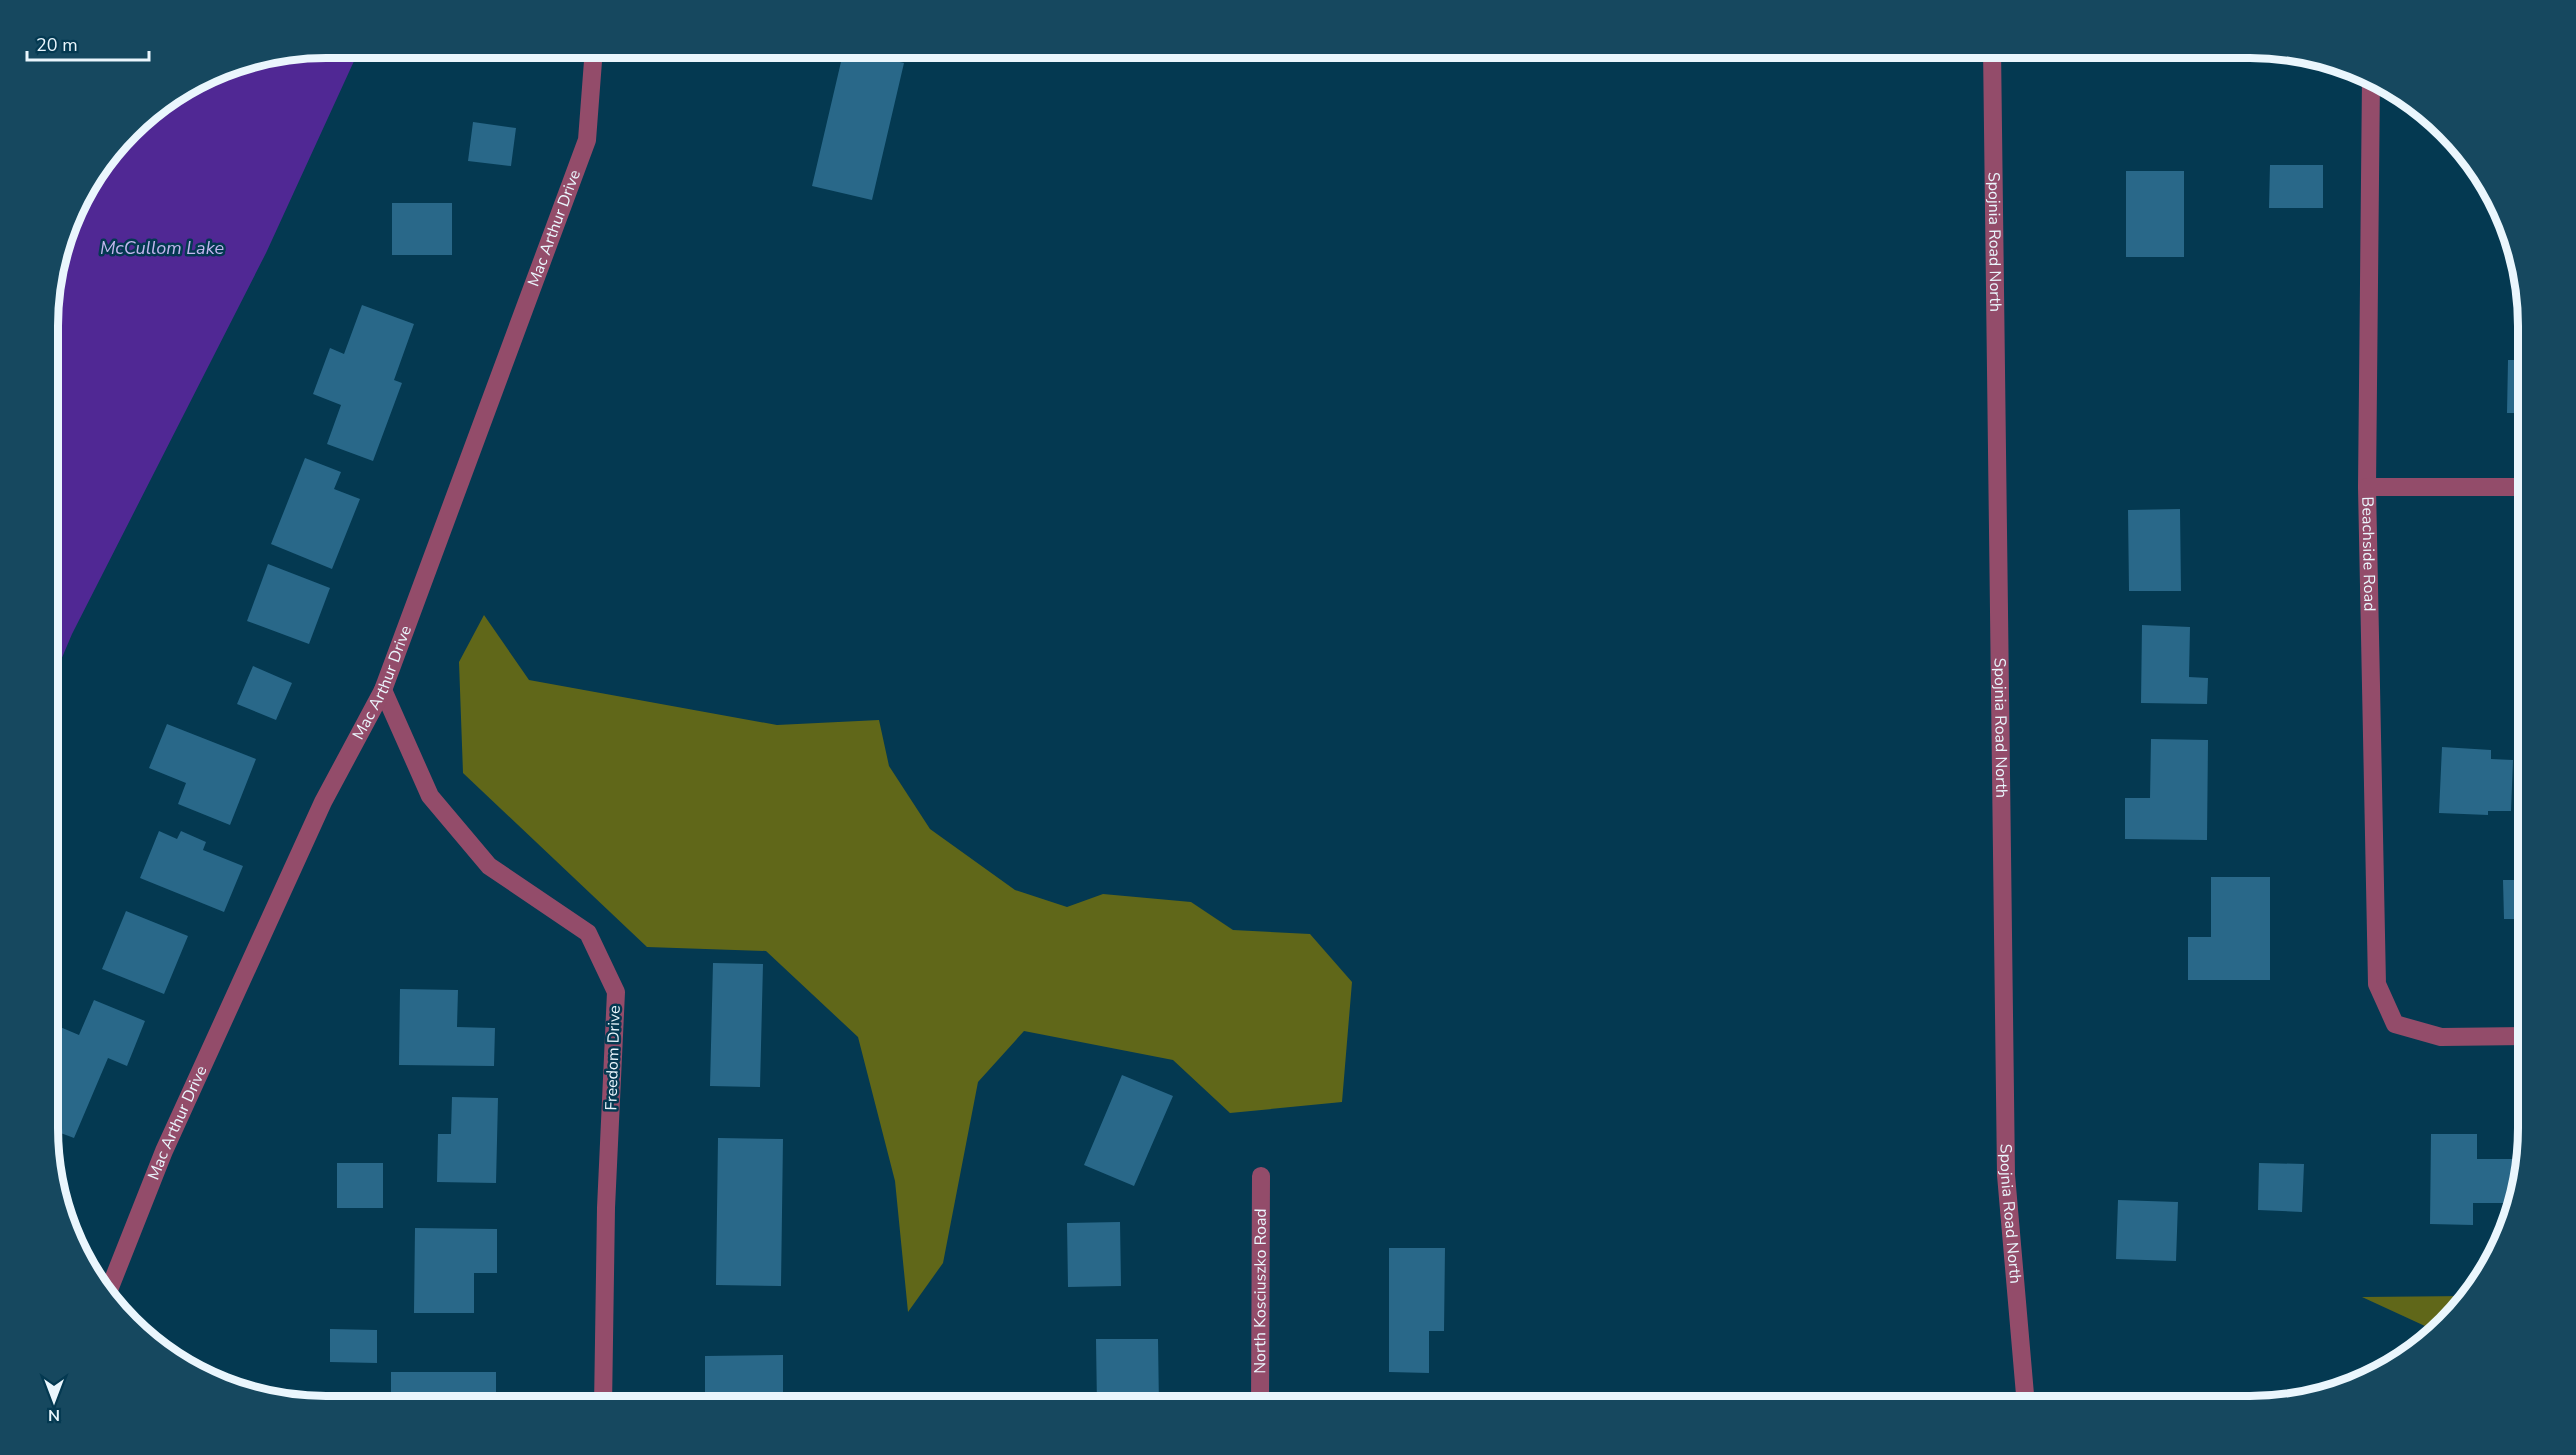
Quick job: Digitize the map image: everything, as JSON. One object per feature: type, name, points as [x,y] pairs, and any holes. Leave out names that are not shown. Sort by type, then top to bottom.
[{"type":"street","name":"Mac Arthur Drive","points":[[110,1287],[164,1150],[322,802],[383,690],[587,141],[593,58]]},
{"type":"street","name":"Spojnia Road North","points":[[1992,58],[2006,1175],[2025,1396]]},
{"type":"street","name":"Beachside Road","points":[[2371,87],[2367,487],[2377,984],[2395,1024],[2441,1036],[2518,1036]]},
{"type":"street","points":[[2367,487],[2518,487]]},
{"type":"street","name":"Freedom Drive","points":[[383,690],[430,796],[489,866],[588,933],[615,992],[606,1208],[603,1396]]},
{"type":"street","name":"North Kosciuszko Road","points":[[1260,1396],[1261,1176]]},
{"type":"green space","points":[[484,615],[529,680],[777,725],[879,720],[889,766],[930,829],[1015,890],[1067,907],[1103,894],[1191,902],[1233,930],[1310,934],[1352,982],[1342,1102],[1230,1113],[1173,1060],[1024,1031],[978,1082],[943,1263],[908,1312],[895,1181],[858,1037],[766,951],[647,947],[463,773],[459,662]]},
{"type":"green space","points":[[2459,1296],[2429,1328],[2362,1297]]},
{"type":"water","name":"McCullom Lake","points":[[355,58],[266,253],[72,634],[58,667],[59,309],[68,257],[86,208],[114,163],[137,137],[163,114],[192,94],[240,73],[274,64],[309,59]]},
{"type":"building","points":[[842,58],[883,58],[904,63],[872,200],[812,186]]},
{"type":"building","points":[[473,122],[516,128],[511,166],[468,161]]},
{"type":"building","points":[[2270,165],[2323,165],[2323,208],[2269,208]]},
{"type":"building","points":[[2126,171],[2184,171],[2184,257],[2126,257]]},
{"type":"building","points":[[392,203],[452,203],[452,255],[392,255]]},
{"type":"building","points":[[362,305],[414,324],[394,380],[402,383],[373,461],[327,444],[341,405],[313,394],[330,348],[344,354]]},
{"type":"building","points":[[2508,360],[2518,360],[2518,413],[2507,413]]},
{"type":"building","points":[[305,458],[341,472],[334,489],[360,499],[332,569],[271,544]]},
{"type":"building","points":[[2180,509],[2181,591],[2129,591],[2128,510]]},
{"type":"building","points":[[268,564],[330,588],[309,644],[247,621]]},
{"type":"building","points":[[2515,593],[2518,593],[2518,648],[2515,648]]},
{"type":"building","points":[[2142,625],[2190,627],[2189,677],[2208,678],[2207,704],[2141,703]]},
{"type":"building","points":[[253,666],[292,683],[276,720],[237,704]]},
{"type":"building","points":[[167,724],[256,759],[230,825],[178,804],[186,783],[149,768]]},
{"type":"building","points":[[2151,739],[2208,740],[2207,840],[2125,839],[2125,798],[2150,798]]},
{"type":"building","points":[[2442,747],[2491,750],[2491,759],[2513,760],[2511,811],[2488,811],[2488,815],[2439,813]]},
{"type":"building","points":[[159,831],[177,839],[181,831],[206,842],[203,850],[243,866],[224,912],[140,878]]},
{"type":"building","points":[[2211,877],[2270,877],[2270,980],[2188,980],[2188,937],[2211,937]]},
{"type":"building","points":[[2503,880],[2518,880],[2518,919],[2504,919]]},
{"type":"building","points":[[126,911],[188,936],[164,994],[102,969]]},
{"type":"building","points":[[713,963],[763,964],[760,1087],[710,1086]]},
{"type":"building","points":[[400,989],[458,990],[457,1027],[495,1028],[494,1066],[399,1065]]},
{"type":"building","points":[[94,1000],[145,1021],[127,1066],[108,1058],[74,1138],[58,1132],[58,1026],[79,1035]]},
{"type":"building","points":[[1122,1075],[1173,1096],[1134,1186],[1084,1165]]},
{"type":"building","points":[[452,1097],[498,1098],[496,1183],[437,1182],[438,1134],[451,1134]]},
{"type":"building","points":[[2431,1134],[2477,1134],[2477,1159],[2513,1159],[2511,1184],[2507,1203],[2473,1203],[2473,1225],[2430,1224]]},
{"type":"building","points":[[718,1138],[783,1139],[781,1286],[716,1285]]},
{"type":"building","points":[[337,1163],[383,1163],[383,1208],[337,1208]]},
{"type":"building","points":[[2259,1163],[2304,1164],[2302,1212],[2258,1210]]},
{"type":"building","points":[[2118,1200],[2178,1202],[2176,1261],[2116,1259]]},
{"type":"building","points":[[1120,1222],[1121,1286],[1068,1287],[1067,1223]]},
{"type":"building","points":[[415,1228],[497,1229],[497,1273],[474,1273],[474,1313],[414,1313]]},
{"type":"building","points":[[1389,1248],[1445,1248],[1444,1331],[1429,1331],[1429,1373],[1389,1372]]},
{"type":"building","points":[[330,1329],[377,1330],[377,1363],[330,1362]]},
{"type":"building","points":[[1096,1339],[1158,1339],[1159,1396],[1097,1396]]},
{"type":"building","points":[[783,1355],[783,1396],[705,1396],[705,1356]]},
{"type":"building","points":[[391,1372],[496,1372],[496,1396],[391,1396]]}]
